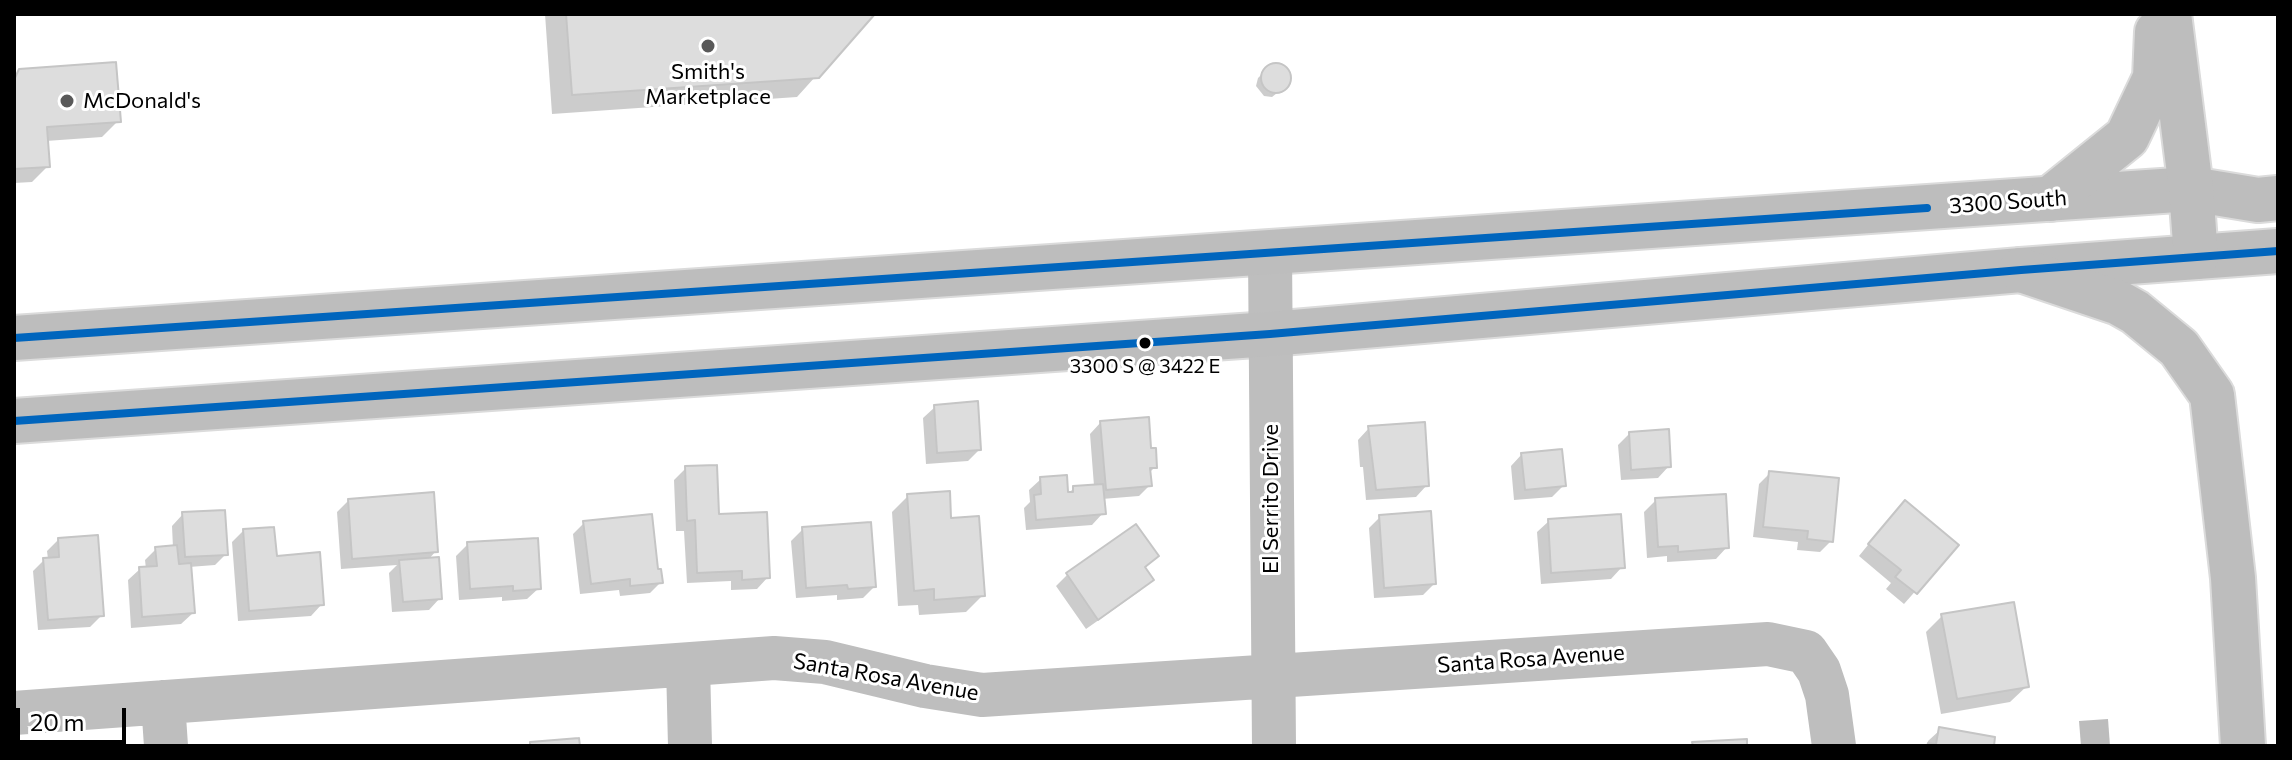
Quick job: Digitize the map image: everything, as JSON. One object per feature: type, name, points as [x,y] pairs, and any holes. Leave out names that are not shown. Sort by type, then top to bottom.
[{"type":"main road","points":[[2050,199],[2127,137],[2155,78],[2159,14]]},
{"type":"main road","points":[[2169,14],[2191,189],[2196,257]]},
{"type":"main road","name":"3300 South","points":[[14,338],[2191,189],[2268,199]]},
{"type":"main road","points":[[14,421],[1270,334],[2269,252]]},
{"type":"main road","points":[[2021,270],[2119,303],[2135,312],[2179,348],[2212,395],[2233,578],[2243,746]]},
{"type":"street","name":"El Serrito Drive","points":[[1270,253],[1274,746]]},
{"type":"street","name":"Santa Rosa Avenue","points":[[14,713],[774,658],[825,662],[925,686],[982,695],[1778,645],[1806,652],[1819,671],[1827,695],[1834,746]]},
{"type":"street","points":[[688,665],[690,746]]},
{"type":"street","points":[[163,702],[166,746]]},
{"type":"shaded area","points":[[2108,719],[2110,746],[2081,746],[2079,721]]},
{"type":"building","name":"Smith's Marketplace","points":[[566,14],[875,14],[819,78],[572,95]]},
{"type":"building","name":"McDonald's","points":[[116,62],[121,122],[47,127],[50,167],[14,169],[14,80],[19,69]]},
{"type":"building","points":[[1276,63],[1287,67],[1291,78],[1287,89],[1276,93],[1265,89],[1261,78],[1265,67]]},
{"type":"building","points":[[978,401],[981,450],[937,453],[934,405]]},
{"type":"building","points":[[1149,417],[1151,448],[1156,448],[1157,468],[1150,468],[1152,486],[1106,490],[1100,421]]},
{"type":"building","points":[[1425,422],[1429,486],[1376,490],[1368,426]]},
{"type":"building","points":[[1669,429],[1671,467],[1631,470],[1629,432]]},
{"type":"building","points":[[1562,449],[1566,486],[1525,490],[1521,453]]},
{"type":"building","points":[[717,465],[719,514],[767,512],[770,578],[742,580],[742,571],[697,573],[695,520],[687,521],[685,466]]},
{"type":"building","points":[[1769,471],[1839,478],[1833,542],[1807,539],[1808,531],[1763,527]]},
{"type":"building","points":[[1067,475],[1068,492],[1073,492],[1073,486],[1103,484],[1106,514],[1036,520],[1034,495],[1041,494],[1040,477]]},
{"type":"building","points":[[950,491],[951,518],[979,516],[985,596],[934,600],[934,589],[914,591],[907,494]]},
{"type":"building","points":[[434,492],[438,552],[352,559],[348,499]]},
{"type":"building","points":[[1726,494],[1729,548],[1678,552],[1678,546],[1658,547],[1655,498]]},
{"type":"building","points":[[1905,500],[1959,545],[1917,594],[1895,577],[1901,570],[1868,544]]},
{"type":"building","points":[[225,510],[228,555],[185,557],[182,512]]},
{"type":"building","points":[[1431,511],[1436,584],[1384,588],[1379,515]]},
{"type":"building","points":[[652,514],[658,569],[661,569],[663,583],[630,586],[630,579],[591,584],[583,521]]},
{"type":"building","points":[[1621,514],[1625,568],[1551,573],[1548,519]]},
{"type":"building","points":[[871,522],[876,587],[848,589],[847,585],[806,588],[802,527]]},
{"type":"building","points":[[1136,524],[1159,556],[1145,567],[1154,580],[1098,620],[1066,573]]},
{"type":"building","points":[[274,527],[277,556],[320,552],[324,605],[249,611],[243,529]]},
{"type":"building","points":[[98,535],[104,616],[48,620],[43,558],[59,557],[58,538]]},
{"type":"building","points":[[538,538],[541,589],[513,591],[513,586],[470,589],[467,542]]},
{"type":"building","points":[[177,545],[179,564],[191,563],[195,613],[142,617],[139,567],[157,566],[155,547]]},
{"type":"building","points":[[439,557],[442,599],[403,602],[399,560]]},
{"type":"building","points":[[2014,602],[2029,687],[1957,699],[1941,614]]},
{"type":"building","points":[[1939,727],[1995,737],[1994,746],[1927,746],[1928,743],[1936,744]]},
{"type":"building","points":[[579,738],[580,746],[530,746],[530,742]]},
{"type":"building","points":[[1747,739],[1747,746],[1693,746],[1692,742]]},
{"type":"transit line","points":[[14,338],[1927,208]]},
{"type":"transit line","points":[[14,421],[1270,334],[2278,251]]},
{"type":"place","name":"Smith's Marketplace","points":[[708,46]]},
{"type":"place","name":"McDonald's","points":[[67,101]]},
{"type":"place","name":"3300 S @ 3422 E","points":[[1145,343]]}]
